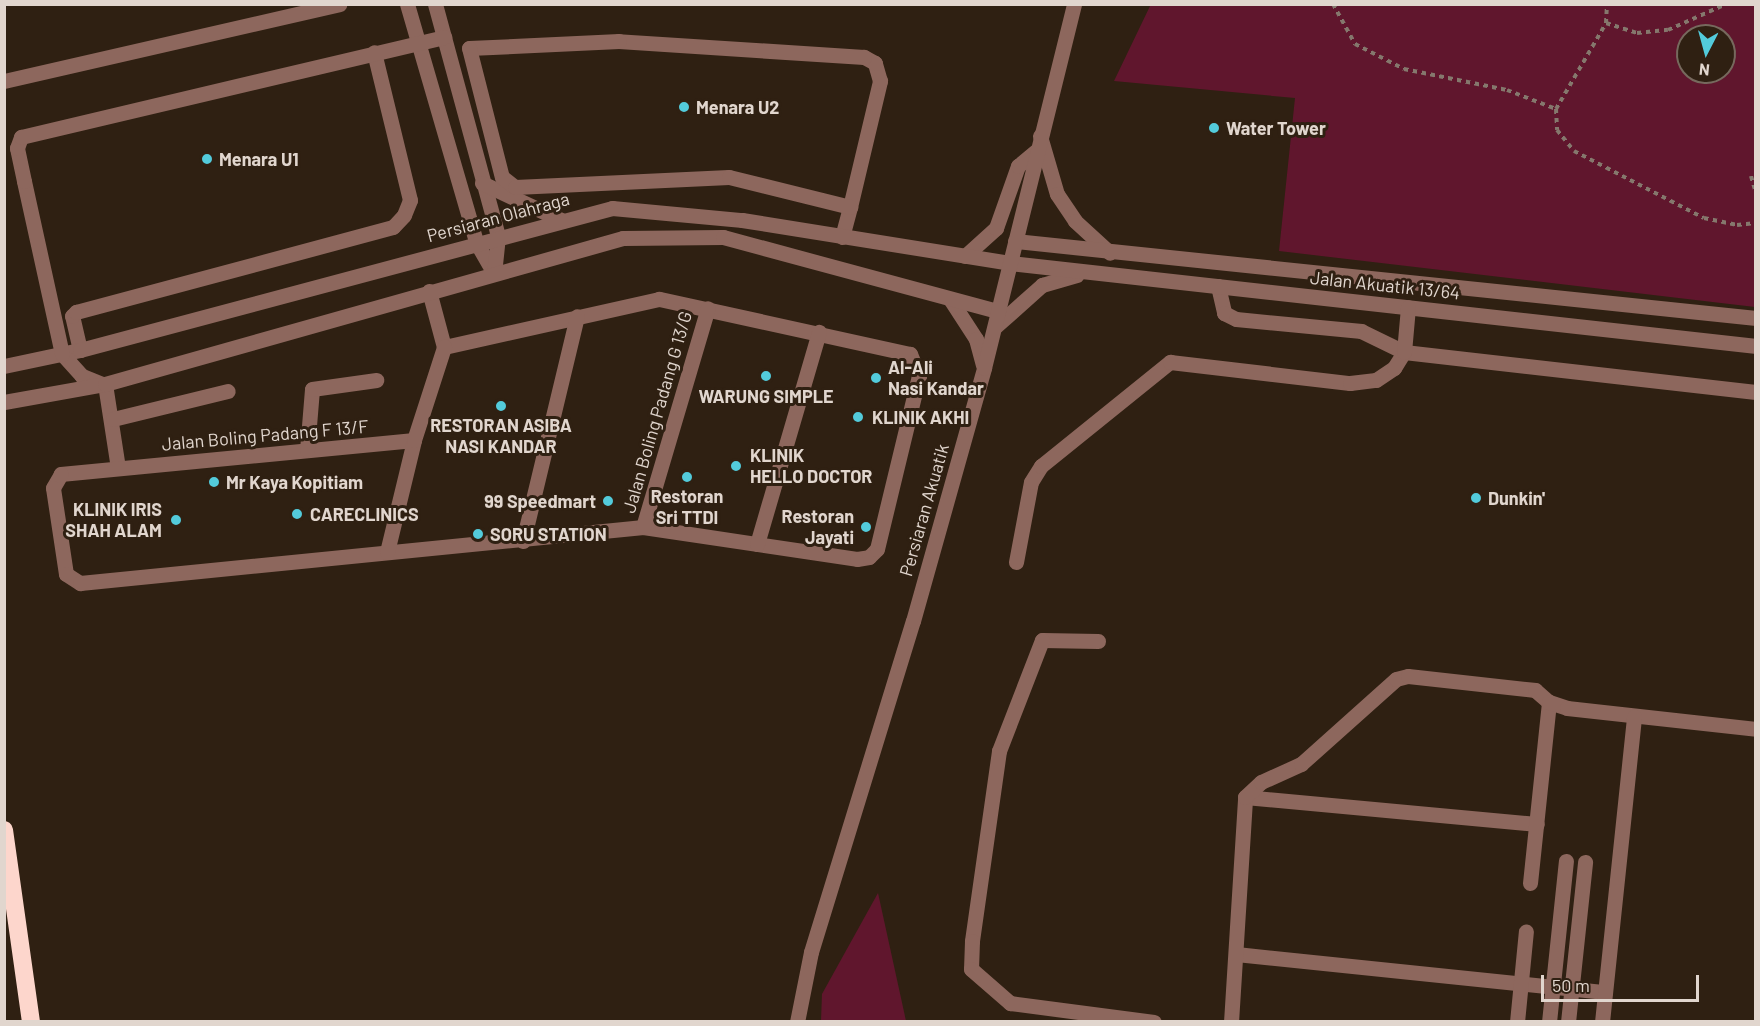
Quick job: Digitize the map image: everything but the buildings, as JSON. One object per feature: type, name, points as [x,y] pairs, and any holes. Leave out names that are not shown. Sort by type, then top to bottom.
[{"type":"highway","points":[[4,830],[31,1022]]},
{"type":"street","points":[[4,81],[339,4]]},
{"type":"street","points":[[407,4],[476,242],[494,273]]},
{"type":"street","points":[[435,4],[498,236],[494,273]]},
{"type":"street","name":"Persiaran Akuatik","points":[[797,1022],[811,952],[913,621],[984,368],[1074,4]]},
{"type":"street","points":[[105,384],[82,376],[62,354],[17,147],[21,137],[444,37]]},
{"type":"street","points":[[843,237],[880,81],[875,63],[864,57],[620,42],[469,48],[502,177],[515,187],[729,177],[850,207]]},
{"type":"street","points":[[80,350],[72,316],[76,312],[393,227],[404,215],[410,200],[374,52]]},
{"type":"street","points":[[1041,136],[1057,194],[1075,221],[1110,253]]},
{"type":"street","points":[[965,256],[996,228],[1018,166],[1036,151]]},
{"type":"street","points":[[482,183],[562,220]]},
{"type":"street","name":"Persiaran Olahraga","points":[[4,366],[80,350],[498,236],[612,208],[742,219],[1010,263]]},
{"type":"street","points":[[4,402],[105,384],[623,238],[723,237],[998,311]]},
{"type":"street","name":"Jalan Akuatik 13/64","points":[[1015,241],[1110,253],[1755,318]]},
{"type":"street","name":"Jalan Akuatik 13/64","points":[[1010,263],[1755,346]]},
{"type":"street","points":[[994,328],[1042,285],[1066,276],[1107,274]]},
{"type":"street","points":[[1218,286],[1224,313],[1236,319],[1361,331],[1404,352],[1755,392]]},
{"type":"street","points":[[429,291],[444,347],[414,440],[387,552],[523,541],[643,527],[857,559],[869,557],[877,549],[919,376],[917,365],[910,354],[819,332],[659,299],[444,347]]},
{"type":"street","points":[[950,299],[976,339],[984,368]]},
{"type":"street","points":[[1016,562],[1031,482],[1041,466],[1170,362],[1350,382],[1376,380],[1394,368],[1404,352],[1408,307]]},
{"type":"street","name":"Jalan Boling Padang G 13/G","points":[[643,527],[708,308]]},
{"type":"street","points":[[523,541],[577,316]]},
{"type":"street","points":[[757,544],[819,332]]},
{"type":"street","points":[[307,450],[312,389],[376,380]]},
{"type":"street","points":[[105,384],[113,419],[118,468]]},
{"type":"street","points":[[113,419],[228,391]]},
{"type":"street","name":"Jalan Boling Padang F 13/F","points":[[387,552],[80,583],[71,580],[66,574],[53,488],[56,479],[61,474],[414,440]]},
{"type":"street","points":[[1098,641],[1042,639],[1037,651],[999,751],[972,941],[971,969],[1010,1003],[1154,1022]]},
{"type":"street","points":[[1231,1022],[1236,954],[1239,851],[1245,797],[1262,782],[1300,764],[1396,679],[1408,676],[1535,690],[1549,702],[1634,717],[1755,729]]},
{"type":"street","points":[[1530,882],[1549,702]]},
{"type":"street","points":[[1602,1022],[1634,717]]},
{"type":"street","points":[[1245,797],[1537,824]]},
{"type":"street","points":[[1549,1022],[1566,861]]},
{"type":"street","points":[[1568,1022],[1585,862]]},
{"type":"street","points":[[1517,1022],[1526,931]]},
{"type":"street","points":[[1236,954],[1605,992]]},
{"type":"path","points":[[1333,4],[1355,44],[1404,69],[1507,90],[1556,109]]},
{"type":"path","points":[[1607,4],[1606,23],[1556,109],[1557,130],[1574,151],[1704,218],[1737,225],[1755,223]]},
{"type":"path","points":[[1606,23],[1637,33],[1668,30],[1725,4]]},
{"type":"path","points":[[1751,176],[1755,194]]},
{"type":"shaded area","points":[[1151,4],[1755,5],[1755,307],[1279,251],[1295,98],[1114,81]]},
{"type":"shaded area","points":[[878,893],[906,1021],[821,1021],[822,994]]},
{"type":"place","name":"Menara U2","points":[[684,107]]},
{"type":"place","name":"Water Tower","points":[[1214,128]]},
{"type":"place","name":"Menara U1","points":[[207,159]]},
{"type":"place","name":"WARUNG SIMPLE","points":[[766,376]]},
{"type":"place","name":"Al-Ali Nasi Kandar","points":[[876,378]]},
{"type":"place","name":"RESTORAN ASIBA NASI KANDAR","points":[[501,406]]},
{"type":"place","name":"KLINIK AKHI","points":[[858,417]]},
{"type":"place","name":"KLINIK HELLO DOCTOR","points":[[736,466]]},
{"type":"place","name":"Restoran Sri TTDI","points":[[687,477]]},
{"type":"place","name":"Mr Kaya Kopitiam","points":[[214,482]]},
{"type":"place","name":"Dunkin'","points":[[1476,498]]},
{"type":"place","name":"99 Speedmart","points":[[608,501]]},
{"type":"place","name":"CARECLINICS","points":[[297,514]]},
{"type":"place","name":"KLINIK IRIS SHAH ALAM","points":[[176,520]]},
{"type":"place","name":"Restoran Jayati","points":[[866,527]]},
{"type":"place","name":"SORU STATION","points":[[478,534]]}]
